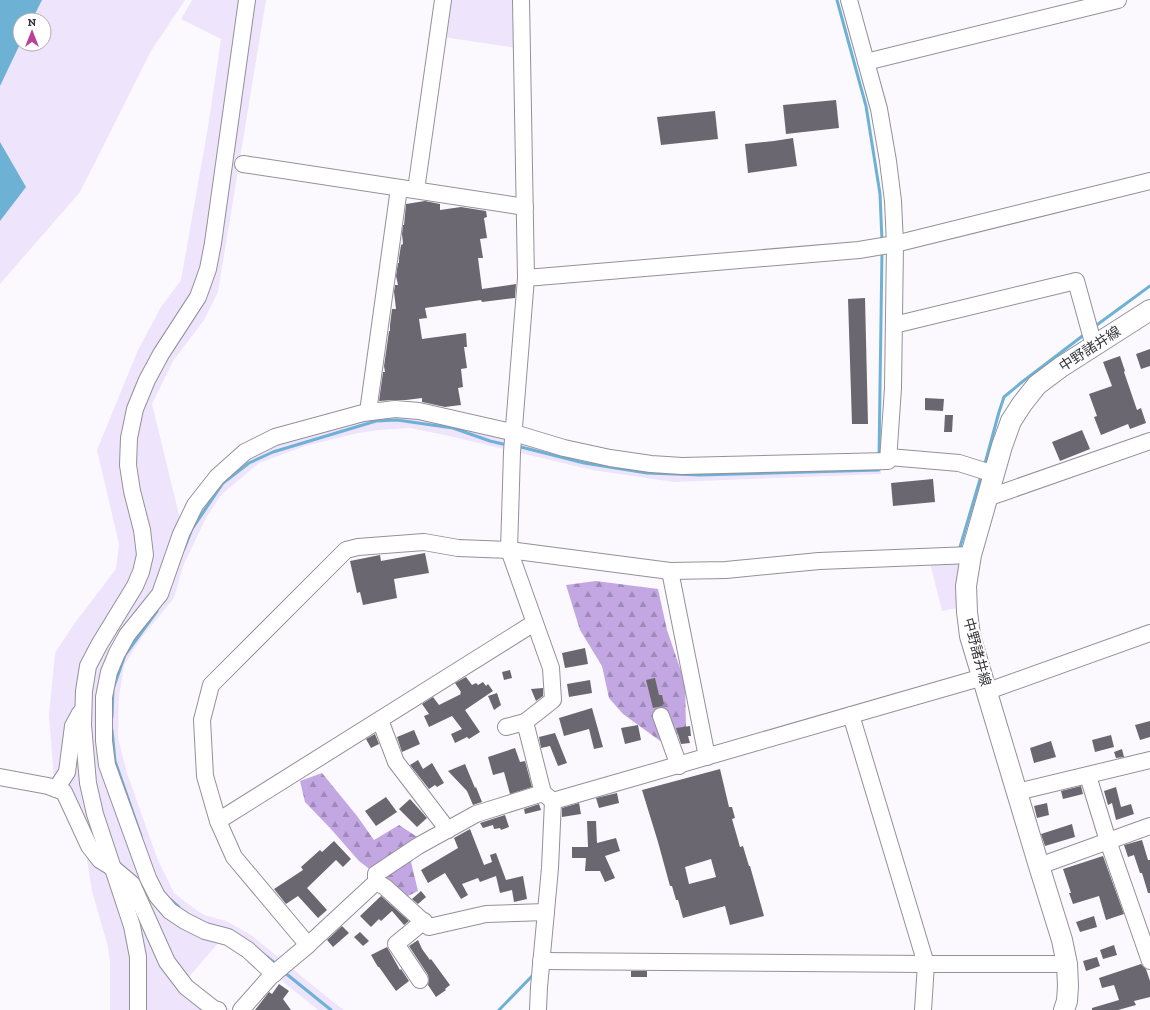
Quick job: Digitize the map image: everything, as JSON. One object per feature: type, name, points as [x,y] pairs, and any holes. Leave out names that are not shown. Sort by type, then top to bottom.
[{"type":"main road","name":"中野諸井線","points":[[1064,1010],[1067,1001],[1068,986],[1067,964],[1062,940],[970,636],[966,586],[971,554],[1002,446],[1011,422],[1022,404],[1037,385],[1061,367],[1150,311]]},
{"type":"street","points":[[138,1010],[138,957],[132,926],[95,814],[88,783],[83,725],[84,692],[88,666],[135,586],[141,572],[144,546],[128,465],[129,438],[135,409],[147,380],[161,354],[198,297],[208,269],[247,0]]},
{"type":"street","points":[[416,190],[442,0]]},
{"type":"street","points":[[506,727],[525,722],[553,700],[551,668],[509,550],[512,452],[526,278],[521,0]]},
{"type":"street","points":[[274,974],[248,950],[228,937],[205,931],[185,921],[170,911],[157,896],[148,878],[107,765],[104,742],[104,697],[109,672],[127,635],[160,594],[181,534],[195,505],[217,477],[244,452],[275,437],[368,412],[395,409],[418,410],[514,433],[566,449],[610,458],[664,465],[682,466],[888,461],[893,388],[894,325],[894,244],[892,201],[888,161],[879,109],[849,0]]},
{"type":"street","points":[[866,62],[1118,0]]},
{"type":"street","points":[[243,164],[525,207]]},
{"type":"street","points":[[526,278],[859,250],[894,244],[1150,181]]},
{"type":"street","points":[[368,412],[399,188]]},
{"type":"street","points":[[894,325],[1076,281],[1094,346]]},
{"type":"street","points":[[987,498],[1150,441]]},
{"type":"street","points":[[889,457],[959,463],[994,474]]},
{"type":"street","points":[[308,945],[234,857],[218,821],[205,776],[202,720],[211,685],[346,550],[358,547],[424,542],[460,548],[509,550],[670,571],[726,570],[819,561],[971,554]]},
{"type":"street","points":[[670,571],[708,758]]},
{"type":"street","points":[[218,821],[534,623]]},
{"type":"street","points":[[241,1010],[274,974],[308,945],[376,882],[376,874],[418,846],[476,814],[679,766],[851,715],[985,684],[1150,633]]},
{"type":"street","points":[[56,789],[67,772],[73,726],[83,707]]},
{"type":"street","points":[[851,715],[926,964],[923,1010]]},
{"type":"street","points":[[661,716],[679,766]]},
{"type":"street","points":[[380,720],[396,762],[448,830]]},
{"type":"street","points":[[525,722],[548,797],[550,868],[538,1010]]},
{"type":"street","points":[[1017,792],[1150,760]]},
{"type":"street","points":[[1088,776],[1108,840],[1150,962]]},
{"type":"street","points":[[0,777],[48,786],[64,792],[89,846],[100,860],[113,868],[132,884],[167,962],[186,987],[214,1009],[218,1010]]},
{"type":"street","points":[[1039,866],[1150,826]]},
{"type":"street","points":[[376,882],[385,887],[430,926],[486,914],[546,912]]},
{"type":"street","points":[[420,980],[396,944],[424,921]]},
{"type":"street","points":[[541,961],[1067,964]]},
{"type":"shaded area","points":[[0,0],[185,0],[151,51],[80,192],[0,284]]},
{"type":"shaded area","points":[[192,0],[266,0],[218,292],[204,320],[173,361],[152,404],[181,523],[153,595],[116,643],[99,692],[105,778],[132,852],[154,890],[109,764],[106,745],[108,675],[127,635],[149,609],[162,588],[188,521],[224,474],[243,453],[271,439],[368,412],[395,409],[419,411],[511,432],[566,449],[665,468],[880,461],[881,474],[674,482],[592,470],[410,428],[358,433],[305,446],[259,463],[221,495],[206,518],[183,566],[174,598],[142,637],[124,665],[119,697],[118,738],[127,773],[157,858],[174,893],[204,915],[226,921],[251,935],[344,1010],[318,1010],[287,985],[250,949],[228,937],[192,925],[170,911],[159,899],[168,915],[219,942],[188,978],[230,1010],[110,1010],[110,962],[108,947],[92,891],[79,810],[70,792],[54,780],[49,715],[55,653],[74,624],[116,569],[119,544],[97,450],[138,350],[161,307],[181,280],[208,127],[221,39],[181,19]]},
{"type":"shaded area","points":[[443,0],[516,0],[516,48],[437,36]]},
{"type":"shaded area","points":[[962,560],[957,608],[942,611],[930,563]]},
{"type":"green space","points":[[596,581],[658,589],[667,630],[685,683],[686,729],[663,743],[623,714],[609,698],[602,666],[580,630],[566,585]]},
{"type":"green space","points":[[322,773],[357,816],[374,840],[399,825],[425,842],[411,862],[418,891],[406,897],[359,861],[305,802],[300,781]]},
{"type":"water","points":[[0,0],[42,0],[36,12],[12,12],[12,52],[16,52],[0,86]]},
{"type":"water","points":[[0,142],[26,187],[0,221]]},
{"type":"building","points":[[836,100],[839,128],[786,134],[783,105]]},
{"type":"building","points":[[715,111],[718,139],[661,145],[657,117]]},
{"type":"building","points":[[793,138],[797,166],[748,173],[745,144]]},
{"type":"building","points":[[425,201],[440,204],[440,210],[461,207],[486,211],[487,217],[484,218],[487,238],[480,239],[483,258],[478,258],[482,289],[516,284],[515,298],[482,302],[481,300],[425,308],[427,318],[419,319],[422,339],[466,333],[467,347],[464,347],[467,368],[461,369],[463,387],[458,388],[461,405],[445,407],[422,402],[422,398],[379,401],[383,372],[385,372],[384,366],[392,309],[396,309],[394,292],[395,285],[398,285],[396,276],[401,245],[403,244],[402,234],[406,204]]},
{"type":"building","points":[[865,298],[868,424],[852,424],[848,299]]},
{"type":"building","points":[[1150,349],[1150,366],[1141,369],[1136,354]]},
{"type":"building","points":[[1120,356],[1137,410],[1141,408],[1146,423],[1130,429],[1128,424],[1101,435],[1094,417],[1097,416],[1089,394],[1112,386],[1103,362]]},
{"type":"building","points":[[925,398],[944,399],[943,411],[925,410]]},
{"type":"building","points":[[945,415],[953,415],[952,432],[944,432]]},
{"type":"building","points":[[1082,430],[1090,449],[1060,461],[1052,442]]},
{"type":"building","points":[[933,479],[935,502],[893,506],[891,483]]},
{"type":"building","points":[[425,553],[429,573],[394,579],[397,598],[363,605],[360,592],[357,593],[350,561],[380,555],[381,561]]},
{"type":"building","points":[[585,648],[588,664],[565,668],[562,653]]},
{"type":"building","points":[[510,670],[512,678],[504,680],[502,672]]},
{"type":"building","points":[[466,677],[472,685],[476,683],[478,685],[483,682],[486,686],[488,684],[493,691],[465,710],[480,732],[469,739],[467,737],[455,743],[451,734],[462,729],[452,716],[429,727],[424,716],[429,714],[422,704],[433,697],[439,705],[461,694],[455,683]]},
{"type":"building","points":[[655,678],[659,695],[662,695],[664,704],[662,705],[663,706],[653,708],[646,680]]},
{"type":"building","points":[[590,680],[592,693],[569,697],[567,684]]},
{"type":"building","points":[[543,688],[543,696],[536,701],[531,689]]},
{"type":"building","points":[[497,693],[501,705],[494,710],[488,696]]},
{"type":"building","points":[[592,708],[603,747],[594,749],[589,729],[564,736],[559,718]]},
{"type":"building","points":[[1150,721],[1150,737],[1140,740],[1135,725]]},
{"type":"building","points":[[638,725],[641,740],[625,744],[621,728]]},
{"type":"building","points":[[690,726],[691,736],[688,736],[690,743],[681,744],[676,728]]},
{"type":"building","points":[[414,730],[420,744],[402,752],[397,737]]},
{"type":"building","points":[[555,733],[567,763],[558,766],[550,746],[541,748],[539,737]]},
{"type":"building","points":[[375,734],[379,744],[371,748],[366,739]]},
{"type":"building","points":[[1111,735],[1114,747],[1095,752],[1092,740]]},
{"type":"building","points":[[1051,741],[1056,757],[1034,763],[1030,748]]},
{"type":"building","points":[[515,748],[520,762],[525,761],[532,787],[510,794],[504,772],[493,775],[488,757]]},
{"type":"building","points":[[1122,749],[1124,757],[1116,758],[1114,752]]},
{"type":"building","points":[[418,760],[423,769],[432,763],[444,783],[437,787],[435,785],[429,789],[410,765]]},
{"type":"building","points":[[465,764],[482,802],[473,805],[467,791],[448,771]]},
{"type":"building","points":[[720,769],[729,807],[732,807],[735,818],[732,819],[740,847],[743,846],[750,866],[764,916],[730,925],[725,906],[683,918],[678,900],[676,900],[672,886],[670,886],[642,790]],"holes":[[[711,859],[716,877],[689,884],[685,867]]]},
{"type":"building","points":[[1081,786],[1083,794],[1063,799],[1061,791]]},
{"type":"building","points":[[1116,787],[1121,807],[1131,804],[1134,814],[1116,820],[1112,803],[1108,805],[1104,791]]},
{"type":"building","points":[[617,793],[619,803],[599,808],[596,798]]},
{"type":"building","points":[[386,797],[397,812],[376,826],[365,811]]},
{"type":"building","points":[[410,799],[427,818],[417,827],[399,809]]},
{"type":"building","points":[[579,803],[581,814],[562,817],[562,808]]},
{"type":"building","points":[[1047,803],[1049,815],[1037,818],[1034,806]]},
{"type":"building","points":[[539,804],[541,810],[525,814],[524,809]]},
{"type":"building","points":[[505,815],[509,827],[501,830],[500,828],[494,829],[493,825],[483,828],[480,823]]},
{"type":"building","points":[[587,821],[596,821],[597,843],[616,838],[620,851],[605,856],[615,878],[605,882],[600,871],[585,871],[586,858],[572,858],[572,847],[588,847]]},
{"type":"building","points":[[1072,824],[1075,837],[1045,846],[1041,834]]},
{"type":"building","points":[[470,829],[484,865],[492,862],[490,855],[496,853],[506,880],[523,876],[527,899],[514,902],[512,890],[500,893],[496,876],[480,882],[478,878],[462,884],[468,895],[461,899],[445,873],[428,883],[421,870],[458,848],[454,838]]},
{"type":"building","points":[[1142,840],[1148,860],[1150,860],[1150,893],[1148,893],[1142,873],[1140,873],[1134,855],[1128,857],[1124,845]]},
{"type":"building","points":[[334,841],[351,859],[343,867],[336,860],[307,888],[327,910],[318,918],[298,896],[286,904],[274,889],[303,870],[301,867],[320,850],[322,852]]},
{"type":"building","points":[[1103,856],[1124,914],[1106,920],[1099,896],[1073,904],[1063,869]]},
{"type":"building","points":[[421,891],[426,897],[418,904],[412,899]]},
{"type":"building","points":[[381,896],[409,921],[404,925],[392,911],[381,921],[379,919],[371,927],[360,916]]},
{"type":"building","points":[[1094,916],[1097,927],[1080,932],[1076,922]]},
{"type":"building","points":[[342,926],[349,933],[333,947],[327,940]]},
{"type":"building","points":[[360,932],[369,941],[363,946],[354,937]]},
{"type":"building","points":[[418,940],[422,949],[450,985],[436,997],[428,985],[428,975],[409,946]]},
{"type":"building","points":[[1114,945],[1117,955],[1103,959],[1100,950]]},
{"type":"building","points":[[387,947],[400,970],[401,969],[409,981],[396,991],[371,955]]},
{"type":"building","points":[[1097,957],[1100,966],[1086,971],[1083,961]]},
{"type":"building","points":[[1141,964],[1146,969],[1150,981],[1150,997],[1134,1001],[1136,1005],[1118,1010],[1092,1010],[1092,1008],[1119,1000],[1114,985],[1102,988],[1099,978]]},
{"type":"building","points":[[631,971],[647,971],[647,977],[631,977]]},
{"type":"building","points":[[279,984],[289,991],[283,999],[291,1010],[255,1010],[269,992],[272,994]]},
{"type":"waterway","points":[[837,0],[866,106],[880,194],[882,241]]},
{"type":"waterway","points":[[879,457],[882,251]]},
{"type":"waterway","points":[[1094,327],[1150,286]]},
{"type":"waterway","points":[[984,467],[1004,397],[1085,334]]},
{"type":"waterway","points":[[184,549],[192,529],[223,483],[249,463],[273,452],[376,421],[397,420],[453,428],[490,441],[507,445]]},
{"type":"waterway","points":[[517,446],[584,463],[647,473],[700,475],[879,470],[879,467]]},
{"type":"waterway","points":[[960,547],[981,476]]},
{"type":"waterway","points":[[112,717],[113,689],[125,655],[157,611]]},
{"type":"waterway","points":[[112,730],[115,761],[141,836]]},
{"type":"waterway","points":[[170,899],[179,907]]},
{"type":"waterway","points":[[262,953],[276,964]]},
{"type":"waterway","points":[[284,972],[331,1010]]},
{"type":"waterway","points":[[499,1010],[534,974]]}]
